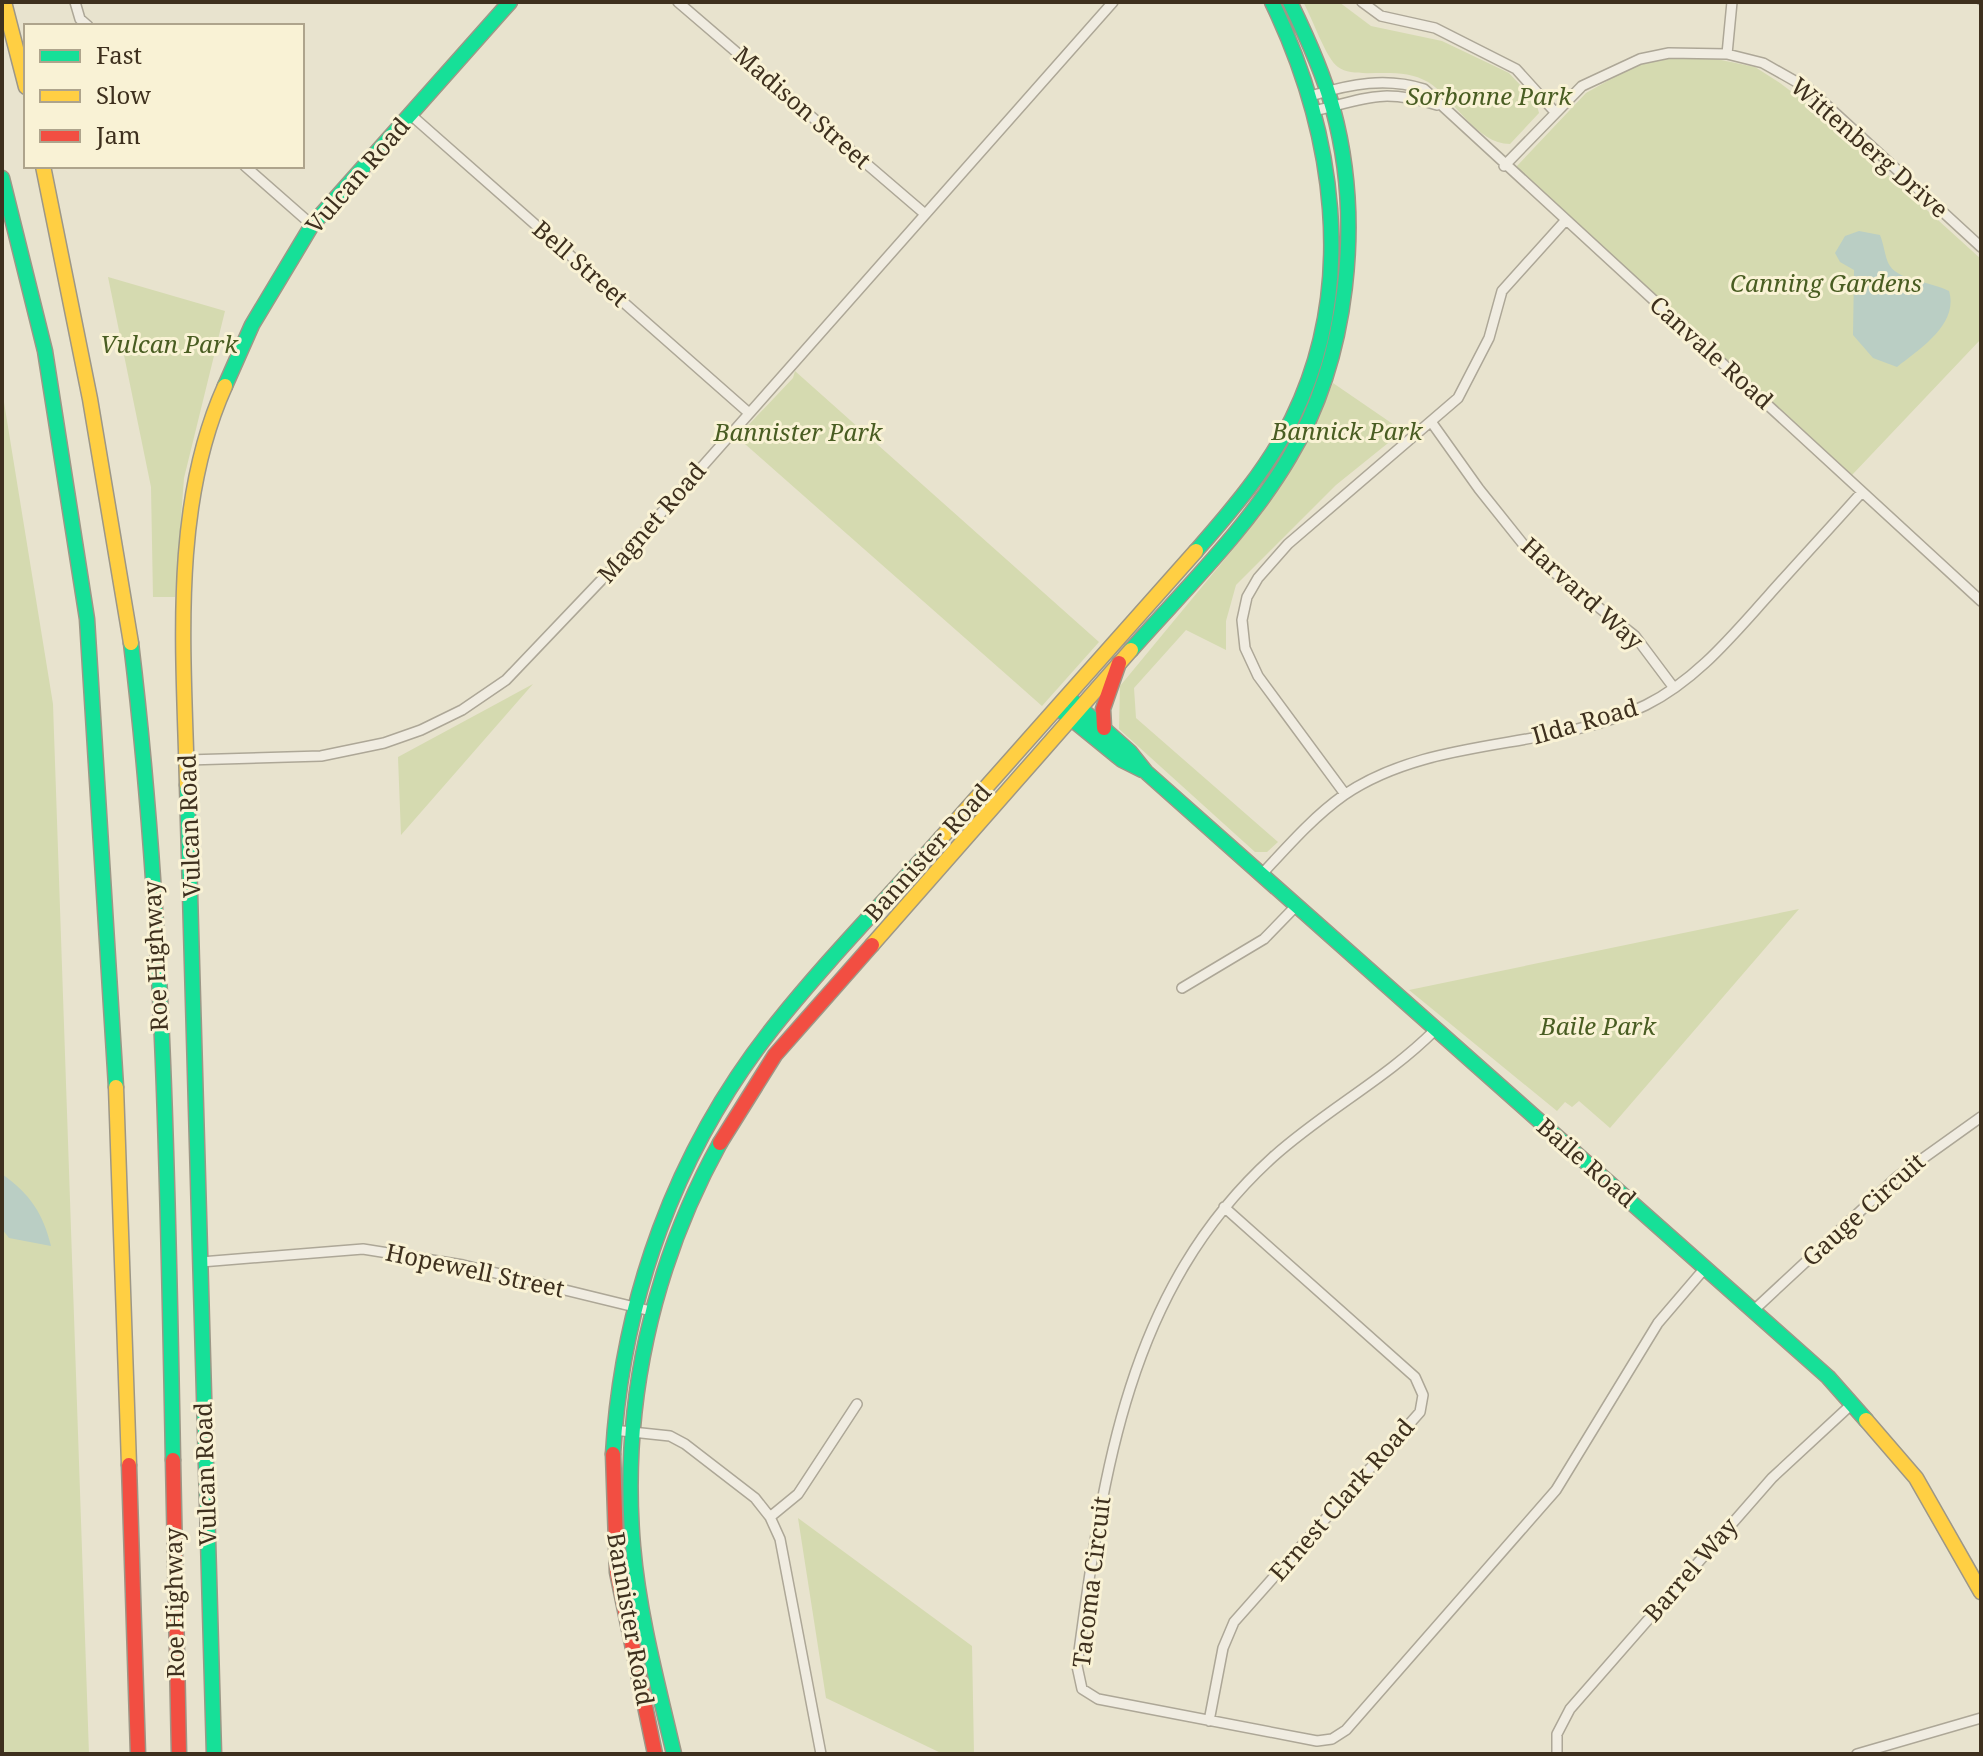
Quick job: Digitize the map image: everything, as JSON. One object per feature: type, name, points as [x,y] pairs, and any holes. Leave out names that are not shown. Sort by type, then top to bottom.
[{"type":"main road","points":[[4,2],[24,79]]},
{"type":"main road","points":[[14,2],[24,66]]},
{"type":"main road","name":"Vulcan Road","points":[[214,1754],[183,631],[190,525],[207,426],[252,325],[312,225],[510,2]]},
{"type":"main road","name":"Bannister Road","points":[[655,1754],[620,1590],[612,1504],[613,1430],[633,1306],[659,1224],[677,1182],[747,1063],[813,982],[1230,512],[1279,442],[1299,404],[1323,321],[1332,250],[1330,173],[1314,95],[1272,2]]},
{"type":"main road","name":"Bannister Road","points":[[674,1754],[646,1633],[634,1557],[630,1513],[632,1432],[651,1311],[688,1203],[752,1087],[796,1030],[1243,523],[1293,451],[1312,410],[1339,324],[1348,252],[1348,195],[1330,90],[1290,2]]},
{"type":"main road","name":"Roe Highway","points":[[43,168],[111,499],[147,790],[166,1133],[179,1754]]},
{"type":"main road","name":"Roe Highway","points":[[2,178],[45,351],[87,619],[119,1139],[138,1754]]},
{"type":"main road","points":[[2,210],[45,351]]},
{"type":"main road","points":[[1104,728],[1103,709],[1120,659]]},
{"type":"main road","name":"Baile Road","points":[[1063,702],[1122,760],[1146,772]]},
{"type":"main road","name":"Baile Road","points":[[1075,713],[1104,728],[1146,772],[1754,1310],[1853,1403],[1916,1478],[1981,1592]]},
{"type":"street","points":[[75,2],[80,19],[86,24]]},
{"type":"street","name":"Madison Street","points":[[678,2],[925,214]]},
{"type":"street","name":"Magnet Road","points":[[187,760],[321,756],[351,750],[421,730],[481,698],[536,652],[1113,2]]},
{"type":"street","points":[[1362,2],[1381,16],[1435,28],[1516,69],[1555,112]]},
{"type":"street","points":[[1727,54],[1732,2]]},
{"type":"street","name":"Wittenberg Drive","points":[[1504,166],[1582,86],[1640,59],[1669,53],[1727,54],[1763,63],[1809,89],[1981,247]]},
{"type":"street","name":"Canvale Road","points":[[1314,95],[1365,83],[1402,82],[1424,89],[1504,166],[1981,601]]},
{"type":"street","name":"Canvale Road","points":[[1318,110],[1378,95],[1400,94],[1441,106]]},
{"type":"street","name":"Bell Street","points":[[411,115],[749,413]]},
{"type":"street","points":[[247,168],[312,225]]},
{"type":"street","points":[[1345,794],[1258,676],[1245,648],[1242,620],[1247,597],[1258,578],[1288,544],[1432,423],[1466,385],[1489,338],[1502,291],[1565,221]]},
{"type":"street","name":"Harvard Way","points":[[1432,423],[1531,554],[1635,636],[1674,688]]},
{"type":"street","name":"Ilda Road","points":[[1261,875],[1304,829],[1345,794],[1385,773],[1432,757],[1570,732],[1620,717],[1674,688],[1720,649],[1862,492]]},
{"type":"street","points":[[1182,988],[1264,939],[1296,906]]},
{"type":"street","name":"Tacoma Circuit","points":[[1435,1030],[1408,1058],[1273,1157],[1224,1207],[1184,1262],[1153,1321],[1135,1372],[1098,1507],[1077,1666],[1082,1689],[1098,1699],[1317,1741],[1332,1739],[1346,1730],[1556,1490],[1658,1323],[1705,1268]]},
{"type":"street","name":"Gauge Circuit","points":[[1754,1310],[1897,1177],[1981,1117]]},
{"type":"street","name":"Ernest Clark Road","points":[[1209,1721],[1223,1648],[1234,1622],[1420,1412],[1423,1395],[1415,1377],[1224,1207]]},
{"type":"street","name":"Hopewell Street","points":[[201,1262],[363,1249],[463,1265],[651,1311]]},
{"type":"street","name":"Barrel Way","points":[[1557,1754],[1557,1734],[1570,1709],[1772,1478],[1853,1403]]},
{"type":"street","points":[[770,1517],[798,1494],[857,1404]]},
{"type":"street","points":[[613,1430],[670,1436],[685,1444],[755,1498],[770,1517],[780,1539],[821,1754]]},
{"type":"street","points":[[1857,1754],[1981,1718]]},
{"type":"green space","name":"Sorbonne Park","points":[[1303,2],[1339,2],[1371,26],[1442,41],[1509,73],[1536,102],[1539,113],[1510,144],[1486,137],[1428,82],[1404,74],[1356,73],[1338,67],[1329,56]]},
{"type":"green space","name":"Canning Gardens","points":[[1697,55],[1755,67],[1780,83],[1822,115],[1981,259],[1981,339],[1852,475],[1516,167],[1586,93],[1641,62]]},
{"type":"green space","name":"Vulcan Park","points":[[108,277],[225,311],[184,478],[175,597],[153,597],[151,487]]},
{"type":"green space","name":"Bannister Park","points":[[795,371],[1099,642],[1042,706],[737,437],[793,378]]},
{"type":"green space","name":"Bannick Park","points":[[1333,383],[1403,431],[1336,485],[1236,585],[1226,621],[1226,650],[1186,630],[1134,688],[1136,718],[1278,842],[1267,852],[1255,852],[1119,729],[1120,686],[1239,542],[1303,450]]},
{"type":"green space","points":[[2,390],[53,704],[89,1754],[2,1754]]},
{"type":"green space","points":[[533,684],[401,835],[398,757]]},
{"type":"green space","name":"Baile Park","points":[[1799,909],[1610,1128],[1579,1101],[1572,1107],[1565,1102],[1557,1111],[1409,990]]},
{"type":"green space","points":[[798,1518],[972,1646],[974,1754],[943,1754],[826,1698]]},
{"type":"shaded area","points":[[1859,231],[1880,235],[1888,263],[1901,275],[1949,291],[1951,303],[1943,325],[1926,344],[1897,367],[1873,358],[1853,335],[1854,270],[1840,262],[1835,253],[1845,236]]},
{"type":"shaded area","points":[[2,1174],[34,1205],[51,1246],[9,1238],[2,1229]]},
{"type":"traffic: fast","points":[[225,386],[252,325],[312,225],[510,2]]},
{"type":"traffic: fast","points":[[1196,551],[1248,488],[1272,455],[1292,419],[1313,368],[1325,315],[1331,262],[1330,209],[1323,155],[1311,103],[1272,2]]},
{"type":"traffic: fast","points":[[1131,650],[1214,558],[1254,509],[1289,458],[1309,419],[1337,333],[1345,288],[1348,242],[1342,152],[1324,82],[1290,2]]},
{"type":"traffic: fast","points":[[2,178],[45,351],[87,619],[116,1087]]},
{"type":"traffic: fast","points":[[131,643],[151,847],[157,949],[166,1153],[173,1460]]},
{"type":"traffic: fast","points":[[1068,697],[1130,752],[1146,772],[1828,1377],[1866,1420]]},
{"type":"traffic: fast","points":[[1058,708],[1122,760],[1142,770]]},
{"type":"traffic: fast","points":[[187,785],[214,1754]]},
{"type":"traffic: fast","points":[[613,1454],[618,1396],[642,1284],[660,1229],[708,1125],[738,1076],[792,1004],[941,838]]},
{"type":"traffic: fast","points":[[674,1754],[636,1572],[631,1494],[632,1441],[637,1389],[659,1288],[696,1190],[720,1143]]},
{"type":"traffic: slow","points":[[4,2],[24,79]]},
{"type":"traffic: slow","points":[[43,168],[90,399],[131,643]]},
{"type":"traffic: slow","points":[[187,785],[183,633],[188,531],[195,481],[207,433],[225,386]]},
{"type":"traffic: slow","points":[[941,838],[1196,551]]},
{"type":"traffic: slow","points":[[872,945],[1131,650]]},
{"type":"traffic: slow","points":[[116,1087],[129,1465]]},
{"type":"traffic: slow","points":[[1866,1420],[1916,1478],[1981,1592]]},
{"type":"traffic: jam","points":[[1104,728],[1103,709],[1119,663]]},
{"type":"traffic: jam","points":[[720,1143],[775,1055],[872,945]]},
{"type":"traffic: jam","points":[[613,1454],[617,1572],[655,1754]]},
{"type":"traffic: jam","points":[[173,1460],[179,1754]]},
{"type":"traffic: jam","points":[[129,1465],[138,1754]]}]
